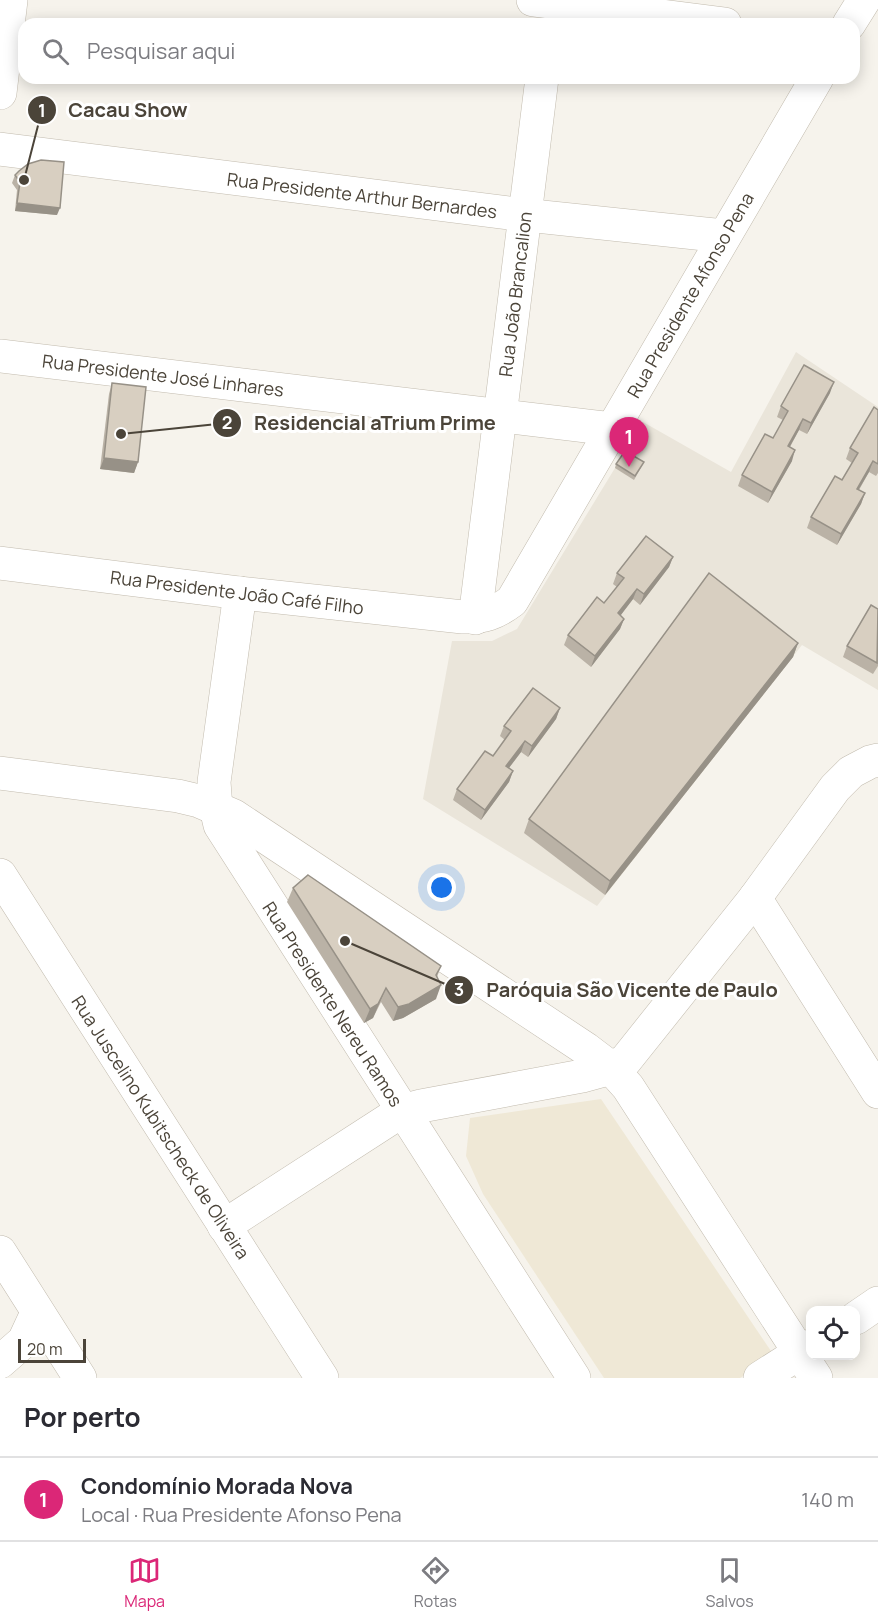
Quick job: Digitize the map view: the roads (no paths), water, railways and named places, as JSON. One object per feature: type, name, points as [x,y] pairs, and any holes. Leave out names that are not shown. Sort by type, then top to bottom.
[{"type":"street","points":[[0,93],[11,0]]},
{"type":"street","points":[[853,18],[864,0]]},
{"type":"street","points":[[546,7],[662,18]]},
{"type":"street","name":"Rua João Brancalion","points":[[475,618],[541,84]]},
{"type":"street","name":"Rua Presidente Afonso Pena","points":[[475,618],[498,611],[512,600],[813,84]]},
{"type":"street","name":"Rua Presidente Arthur Bernardes","points":[[0,149],[525,215],[724,236]]},
{"type":"street","name":"Rua Presidente José Linhares","points":[[0,356],[612,429]]},
{"type":"street","name":"Rua Presidente João Café Filho","points":[[0,563],[240,593],[475,618]]},
{"type":"street","name":"Rua Presidente Nereu Ramos","points":[[240,593],[214,782],[220,825],[574,1378]]},
{"type":"street","points":[[224,1226],[402,1111],[582,1076],[611,1068],[625,1061],[754,898],[835,789],[851,772],[878,760]]},
{"type":"street","points":[[0,773],[178,796],[199,801],[234,816],[586,1048],[611,1068],[628,1087],[806,1354]]},
{"type":"street","points":[[266,899],[279,875],[302,862]]},
{"type":"street","name":"Rua Juscelino Kubitscheck de Oliveira","points":[[0,875],[322,1378]]},
{"type":"street","points":[[754,898],[878,1092]]},
{"type":"street","points":[[0,1252],[80,1378]]},
{"type":"street","points":[[860,1315],[878,1303]]},
{"type":"street","points":[[21,1378],[0,1363],[24,1341],[37,1313]]},
{"type":"street","points":[[760,1378],[806,1360]]},
{"type":"place","name":"Cacau Show","points":[[24,180]]},
{"type":"place","name":"Residencial aTrium Prime","points":[[121,434]]},
{"type":"place","name":"Condomínio Morada Nova","points":[[629,467]]},
{"type":"place","name":"Paróquia São Vicente de Paulo","points":[[345,941]]}]
